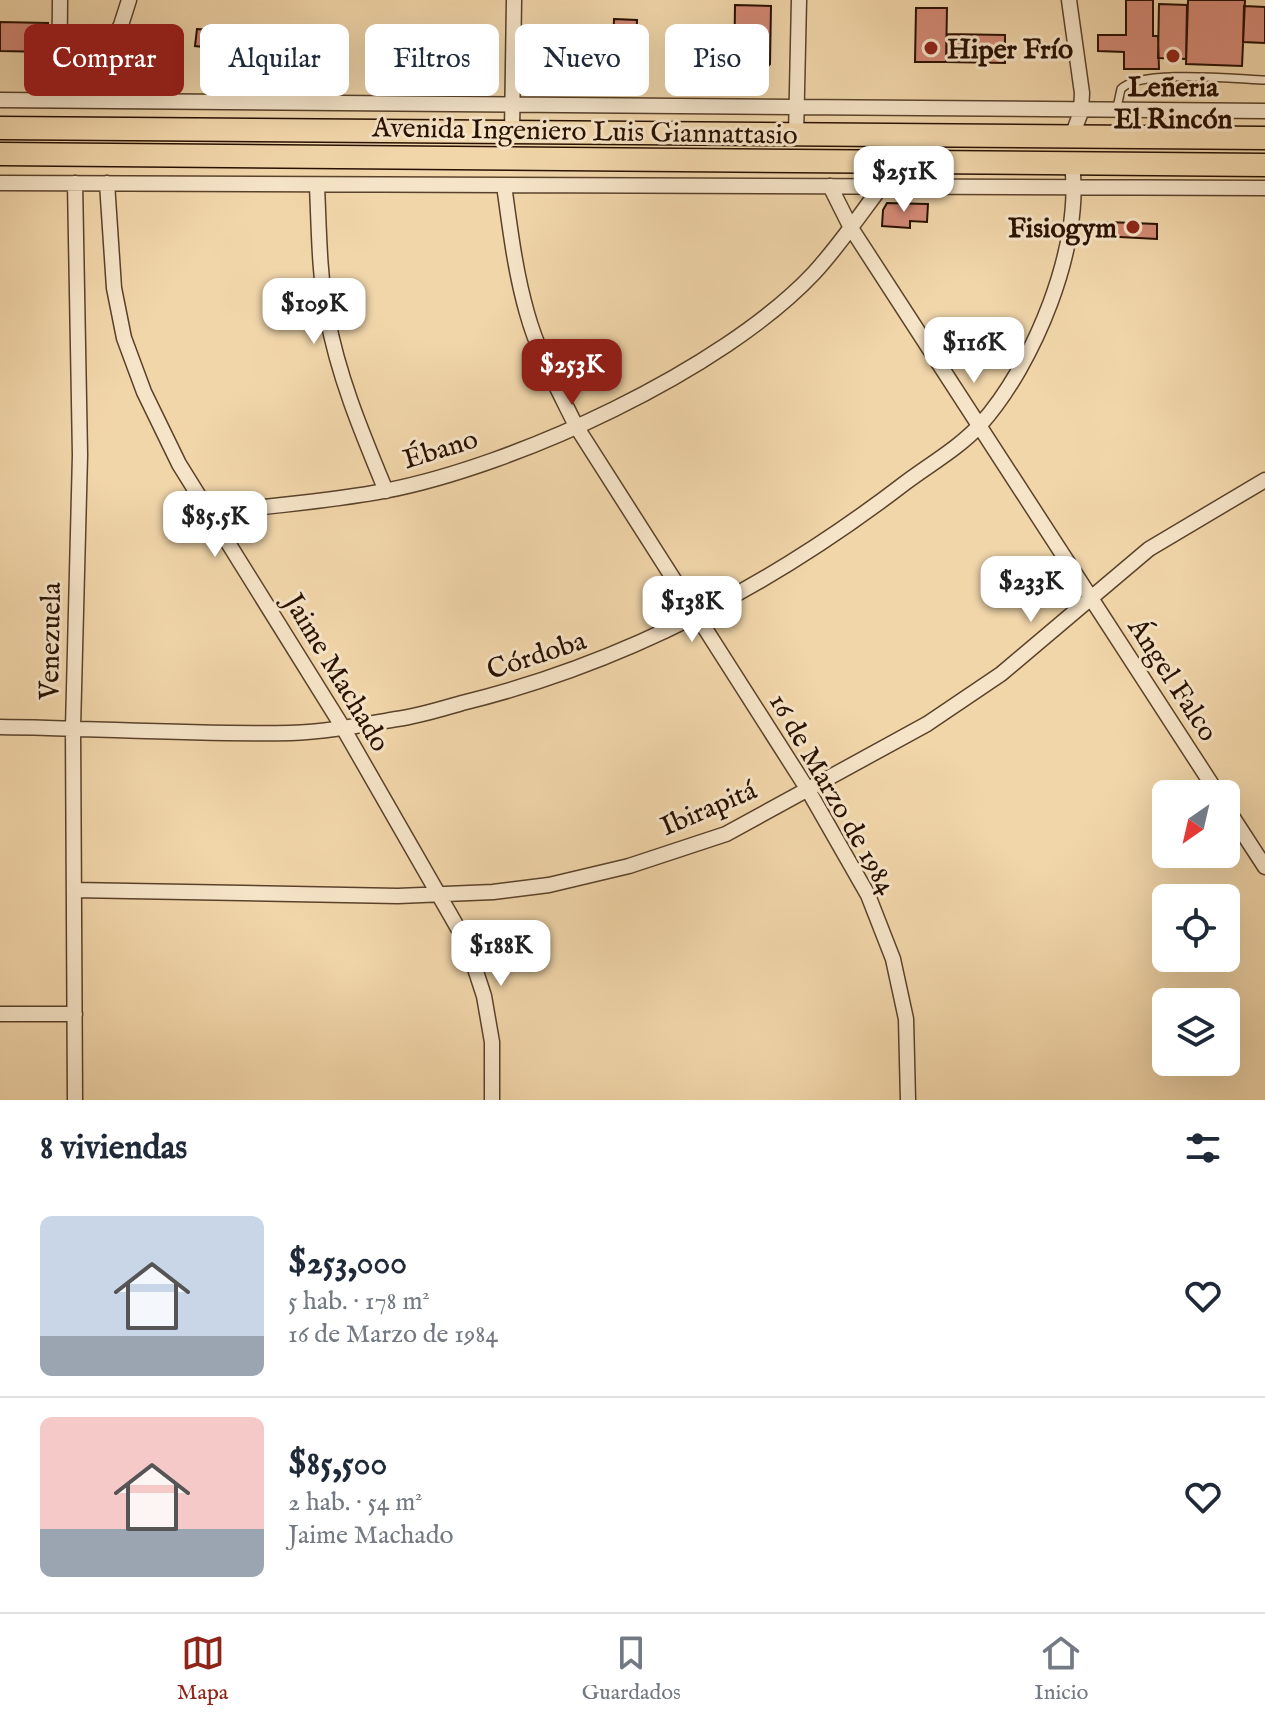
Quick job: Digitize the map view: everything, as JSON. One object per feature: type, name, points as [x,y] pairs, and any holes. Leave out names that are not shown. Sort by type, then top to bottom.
[{"type":"main road","name":"Avenida Ingeniero Luis Giannattasio","points":[[0,128],[1265,138]]},
{"type":"main road","name":"Avenida Ingeniero Luis Giannattasio","points":[[0,154],[1265,165]]},
{"type":"street","points":[[59,100],[60,0]]},
{"type":"street","points":[[85,100],[94,75],[121,25],[129,0]]},
{"type":"street","points":[[512,132],[514,0]]},
{"type":"street","points":[[796,135],[799,0]]},
{"type":"street","points":[[1069,0],[1082,93],[1081,112],[1072,136]]},
{"type":"street","name":"Avenida Ingeniero Luis Giannattasio","points":[[0,100],[1081,112],[1265,111]]},
{"type":"street","name":"Córdoba","points":[[0,727],[292,733],[400,719],[500,694],[601,661],[767,579],[858,519],[979,427],[1018,374],[1047,316],[1067,242],[1075,188],[1072,165]]},
{"type":"street","name":"Avenida Ingeniero Luis Giannattasio","points":[[0,183],[1265,188]]},
{"type":"street","name":"Venezuela","points":[[75,183],[80,455],[73,728],[75,1100]]},
{"type":"street","name":"Jaime Machado","points":[[107,183],[114,288],[124,338],[150,404],[179,464],[342,726],[467,944],[484,996],[492,1042],[492,1100]]},
{"type":"street","name":"16 de Marzo de 1984","points":[[504,185],[515,264],[528,315],[545,363],[576,426],[808,790],[868,895],[893,959],[906,1019],[908,1100]]},
{"type":"street","points":[[317,186],[320,267],[329,326],[355,414],[386,491]]},
{"type":"street","name":"Ángel Falco","points":[[830,186],[851,228],[1209,780]]},
{"type":"street","name":"Ébano","points":[[210,514],[386,491],[491,461],[576,426],[661,385],[736,337],[813,274],[881,187]]},
{"type":"street","name":"Ibirapitá","points":[[74,890],[440,895],[549,885],[629,866],[726,834],[927,724],[1001,674],[1149,549],[1265,480]]},
{"type":"street","points":[[1240,829],[1265,867]]},
{"type":"street","points":[[0,1014],[75,1014]]},
{"type":"lane","points":[[1116,112],[1121,89],[1133,81],[1171,78],[1265,80]]},
{"type":"building","points":[[1126,0],[1153,0],[1153,36],[1158,36],[1159,69],[1124,69],[1124,52],[1098,51],[1098,35],[1126,35]]},
{"type":"building","points":[[1188,0],[1245,0],[1242,66],[1186,64]]},
{"type":"building","points":[[1159,4],[1187,5],[1186,59],[1158,58]]},
{"type":"building","points":[[735,5],[771,6],[769,65],[769,24],[735,24]]},
{"type":"building","points":[[1244,6],[1265,7],[1265,43],[1243,42]]},
{"type":"building","name":"Hiper Frío","points":[[916,8],[947,8],[946,62],[915,62]]},
{"type":"building","points":[[614,19],[637,20],[637,24],[614,24]]},
{"type":"building","points":[[0,22],[48,23],[24,24],[24,52],[0,51]]},
{"type":"building","points":[[197,29],[200,29],[200,47],[195,46]]},
{"type":"building","points":[[947,34],[1005,35],[1005,63],[946,62]]},
{"type":"building","points":[[887,203],[928,204],[927,222],[910,221],[910,228],[882,226],[883,210]]},
{"type":"building","points":[[1107,222],[1157,224],[1157,239],[1101,236],[1101,225]]},
{"type":"place","name":"Hiper Frío","points":[[931,48]]},
{"type":"place","name":"Leñeria El Rincón","points":[[1173,56]]},
{"type":"place","name":"Fisiogym","points":[[1133,227]]}]
